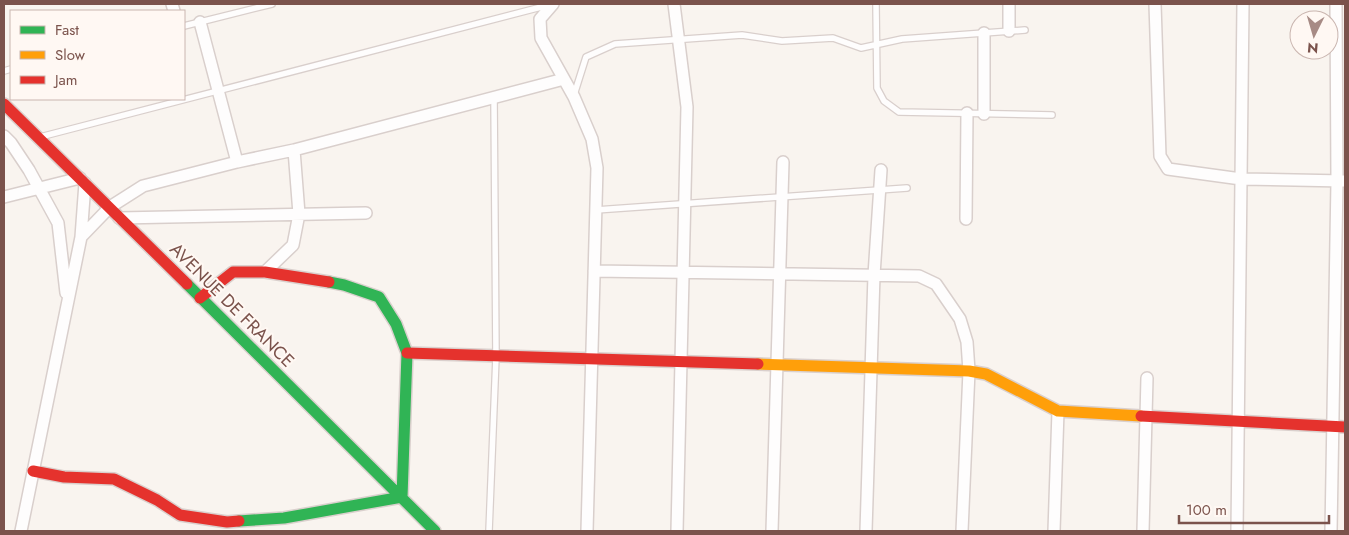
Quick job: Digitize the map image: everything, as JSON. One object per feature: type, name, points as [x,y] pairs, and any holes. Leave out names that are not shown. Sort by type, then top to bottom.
[{"type":"street","points":[[552,4],[540,19],[541,38],[574,97],[592,139],[597,168],[587,531]]},
{"type":"street","points":[[674,4],[687,107],[677,531]]},
{"type":"street","points":[[1009,4],[1009,32]]},
{"type":"street","points":[[1155,4],[1160,156],[1168,169],[1241,179],[1341,181]]},
{"type":"street","points":[[1237,531],[1243,4]]},
{"type":"street","points":[[1331,531],[1341,181],[1336,4]]},
{"type":"street","points":[[200,22],[237,162]]},
{"type":"street","points":[[984,33],[984,114]]},
{"type":"street","points":[[81,237],[110,207],[143,186],[237,162],[294,150],[564,79]]},
{"type":"street","name":"AVENUE DE FRANCE","points":[[4,104],[435,531]]},
{"type":"street","points":[[966,219],[967,113]]},
{"type":"street","points":[[4,136],[11,143],[39,188],[58,223],[67,308]]},
{"type":"street","points":[[265,272],[292,245],[299,214],[294,150]]},
{"type":"street","points":[[772,531],[783,162]]},
{"type":"street","points":[[866,531],[870,368],[881,170]]},
{"type":"street","points":[[4,197],[39,188],[82,181],[81,237],[20,531]]},
{"type":"street","points":[[119,218],[366,213]]},
{"type":"street","points":[[594,271],[919,276],[936,284],[960,319],[967,342],[968,371],[962,531]]},
{"type":"street","points":[[33,470],[64,477],[114,479],[157,500],[180,515],[227,527],[402,497],[407,353],[396,324],[380,297],[305,277],[265,272],[233,272],[200,298]]},
{"type":"street","points":[[407,353],[968,371],[986,374],[1058,411],[1345,427]]},
{"type":"street","points":[[1143,531],[1147,378]]},
{"type":"street","points":[[1054,531],[1058,411]]},
{"type":"lane","points":[[185,26],[272,4]]},
{"type":"lane","points":[[185,100],[552,4]]},
{"type":"lane","points":[[876,4],[877,88],[884,101],[899,112],[1052,116]]},
{"type":"lane","points":[[574,97],[586,57],[616,44],[742,35],[782,40],[833,38],[861,48],[902,39],[1025,30]]},
{"type":"lane","points":[[489,531],[496,357],[494,97]]},
{"type":"lane","points":[[38,138],[184,100]]},
{"type":"lane","points":[[596,210],[907,188]]},
{"type":"traffic: fast","points":[[239,521],[284,518],[402,497],[407,353],[396,324],[379,297],[329,282]]},
{"type":"traffic: fast","points":[[187,284],[435,531]]},
{"type":"traffic: slow","points":[[758,364],[969,371],[986,374],[1058,411],[1141,416]]},
{"type":"traffic: jam","points":[[4,104],[187,284]]},
{"type":"traffic: jam","points":[[200,298],[233,272],[265,272],[329,282]]},
{"type":"traffic: jam","points":[[407,353],[758,364]]},
{"type":"traffic: jam","points":[[1141,416],[1345,427]]},
{"type":"traffic: jam","points":[[33,471],[64,477],[114,479],[157,500],[180,515],[227,522],[239,521]]}]
